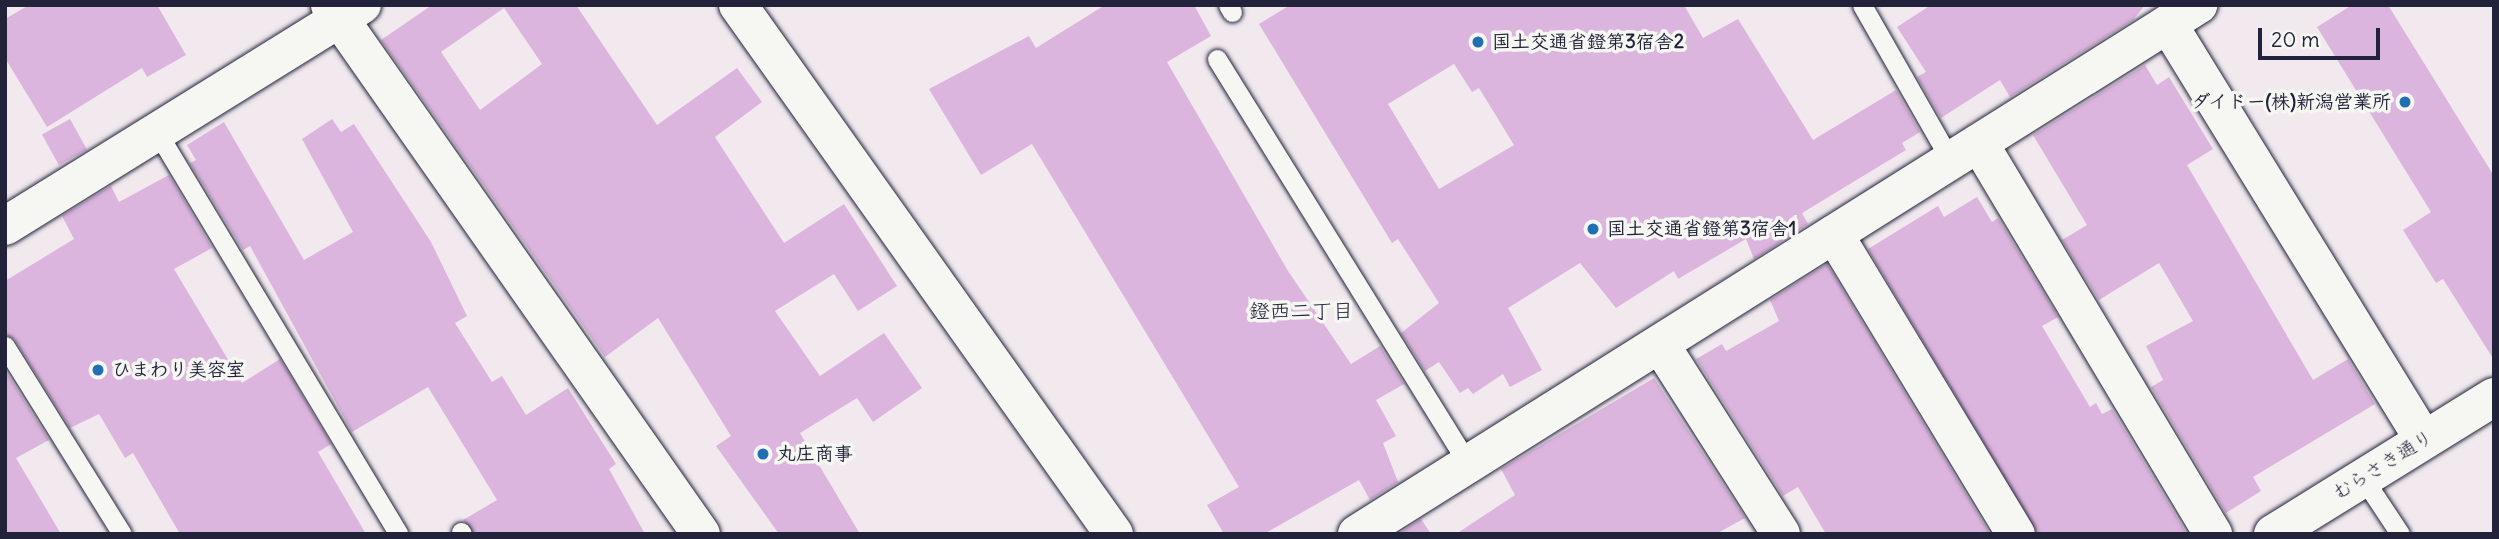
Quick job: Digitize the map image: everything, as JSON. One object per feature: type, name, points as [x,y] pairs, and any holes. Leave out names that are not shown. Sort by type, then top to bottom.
[{"type":"street","points":[[738,5],[1114,534]]},
{"type":"street","points":[[5,226],[157,132],[344,9],[486,234],[701,534]]},
{"type":"street","points":[[1357,534],[2183,15],[2424,440]]},
{"type":"street","points":[[1965,152],[2213,534]]},
{"type":"street","points":[[1834,234],[2016,534]]},
{"type":"street","points":[[1660,344],[1781,534]]},
{"type":"street","name":"むらさき通り","points":[[2273,534],[2494,397]]},
{"type":"lane","points":[[1862,5],[1965,152]]},
{"type":"lane","points":[[1217,59],[1468,464]]},
{"type":"lane","points":[[157,132],[399,534]]},
{"type":"lane","points":[[5,346],[122,534]]},
{"type":"lane","points":[[2363,478],[2400,534]]},
{"type":"building","points":[[29,5],[157,5],[186,55],[147,77],[142,68],[47,127],[5,58],[5,19]]},
{"type":"building","points":[[432,5],[576,5],[657,125],[737,68],[762,102],[715,137],[784,243],[844,204],[897,286],[858,311],[834,274],[775,311],[820,376],[884,333],[922,388],[873,422],[857,398],[800,433],[860,534],[779,534],[716,446],[731,436],[658,318],[605,357],[381,40]],"holes":[[[504,8],[542,64],[480,110],[441,52]]]},
{"type":"building","points":[[1105,5],[1194,5],[1211,36],[1167,62],[1288,271],[1351,364],[1380,346],[1404,384],[1376,400],[1396,436],[1383,443],[1398,482],[1370,500],[1359,480],[1264,534],[1224,534],[1207,505],[1239,487],[1032,144],[981,175],[929,89],[1029,36],[1036,48]]},
{"type":"building","points":[[1290,5],[1684,5],[1703,38],[1738,19],[1813,140],[1896,90],[1920,132],[1902,143],[1906,150],[1802,213],[1808,224],[1754,259],[1746,239],[1678,279],[1674,271],[1616,308],[1580,263],[1508,308],[1542,370],[1510,387],[1503,374],[1473,394],[1468,388],[1460,393],[1439,362],[1425,371],[1401,333],[1439,303],[1398,239],[1392,243],[1259,24]],"holes":[[[1454,64],[1472,92],[1479,88],[1514,145],[1439,189],[1388,104]]]},
{"type":"building","points":[[1931,5],[2145,5],[2133,20],[2010,97],[2000,80],[1941,118],[1917,77],[1926,72],[1897,27]]},
{"type":"building","name":"ダイドー(株)新潟営業所","points":[[2352,5],[2388,5],[2494,176],[2494,360],[2443,279],[2436,283],[2403,230],[2431,212],[2317,27]]},
{"type":"building","points":[[2145,65],[2157,85],[2169,77],[2213,149],[2187,165],[2313,380],[2348,359],[2375,404],[2253,477],[2261,491],[2226,513],[2151,387],[2163,380],[2146,346],[2193,321],[2159,263],[2099,300],[2062,240],[2087,225],[2033,135]]},
{"type":"building","points":[[70,119],[87,150],[59,165],[42,135]]},
{"type":"building","points":[[332,119],[341,132],[354,124],[431,242],[467,316],[455,323],[492,382],[502,376],[526,415],[568,388],[616,464],[609,469],[645,534],[474,534],[463,520],[497,500],[428,387],[352,432],[250,246],[243,250],[190,163],[196,160],[187,145],[224,122],[304,260],[353,232],[302,139]]},
{"type":"building","points":[[169,175],[212,248],[174,269],[242,383],[280,359],[331,444],[318,452],[366,534],[180,534],[133,453],[125,458],[99,414],[70,428],[15,340],[5,334],[5,281],[74,239],[62,216],[111,186],[119,202]]},
{"type":"building","points":[[1977,197],[1992,222],[1998,218],[2058,317],[2042,326],[2090,407],[2096,403],[2102,414],[2112,409],[2187,534],[2038,534],[1868,249],[1938,206],[1944,217]]},
{"type":"building","points":[[1827,264],[1990,534],[1826,534],[1798,487],[1783,496],[1696,359],[1722,344],[1726,351],[1779,321],[1770,300]]},
{"type":"building","points":[[5,370],[49,440],[16,458],[61,534],[5,534]]},
{"type":"building","points":[[1654,378],[1745,518],[1716,534],[1456,534],[1515,495],[1501,469]]},
{"type":"building","points":[[1421,519],[1431,534],[1398,534]]},
{"type":"place","name":"国土交通省鐙第3宿舎2","points":[[1478,42]]},
{"type":"place","name":"ダイドー(株)新潟営業所","points":[[2405,102]]},
{"type":"place","name":"国土交通省鐙第3宿舎1","points":[[1593,229]]},
{"type":"place","name":"ひまわり美容室","points":[[98,370]]},
{"type":"place","name":"丸庄商事","points":[[763,454]]},
{"type":"district","name":"鐙西二丁目","points":[[1301,311]]}]
